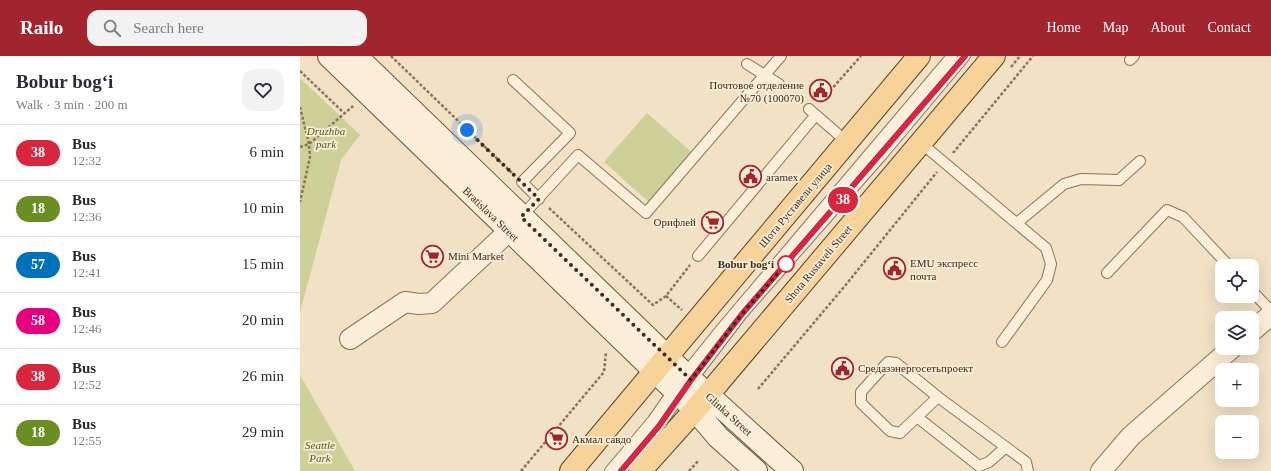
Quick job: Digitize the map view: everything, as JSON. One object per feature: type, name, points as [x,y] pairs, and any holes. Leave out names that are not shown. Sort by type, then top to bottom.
[{"type":"main road","name":"Bratislava Street","points":[[329,56],[367,93],[515,224],[661,364]]},
{"type":"main road","name":"Bratislava Street","points":[[356,56],[515,224]]},
{"type":"main road","name":"Шота Руставели улица","points":[[661,364],[705,314],[920,56]]},
{"type":"main road","name":"Shota Rustaveli Street","points":[[640,471],[689,390],[921,143],[994,56]]},
{"type":"main road","name":"Glinka Street","points":[[661,364],[689,390],[792,471]]},
{"type":"main road","points":[[571,471],[661,364]]},
{"type":"main road","name":"Glinka Street","points":[[689,390],[718,437],[756,471]]},
{"type":"street","points":[[350,339],[405,302],[419,304],[432,303],[515,224]]},
{"type":"street","points":[[1259,325],[1271,315]]},
{"type":"street","points":[[1101,471],[1131,436],[1224,355]]},
{"type":"lane","points":[[515,224],[578,155],[646,213],[781,56]]},
{"type":"lane","points":[[610,471],[653,420],[689,390],[722,328],[952,56]]},
{"type":"lane","points":[[621,471],[689,390],[742,314],[965,56]]},
{"type":"lane","points":[[747,64],[780,84]]},
{"type":"lane","points":[[513,80],[570,133],[522,182],[539,199]]},
{"type":"lane","points":[[698,256],[812,112],[847,142]]},
{"type":"lane","points":[[921,143],[1046,248],[1051,264],[1047,280],[1002,342]]},
{"type":"lane","points":[[1017,224],[1064,184],[1081,179],[1119,180],[1140,161]]},
{"type":"lane","points":[[1107,273],[1167,210],[1183,217],[1222,259]]},
{"type":"lane","points":[[1259,298],[1271,311]]},
{"type":"lane","points":[[938,397],[900,434],[890,431],[861,403],[860,392],[888,362],[896,363],[938,397],[1026,462],[1028,471]]},
{"type":"lane","points":[[917,417],[979,466],[989,462],[1006,447]]},
{"type":"path","points":[[391,56],[522,182]]},
{"type":"path","points":[[812,112],[861,56]]},
{"type":"path","points":[[758,389],[844,287],[1033,56]]},
{"type":"path","points":[[300,71],[344,114]]},
{"type":"path","points":[[300,147],[309,144],[367,93]]},
{"type":"path","points":[[300,108],[309,144],[310,157],[300,202]]},
{"type":"path","points":[[539,199],[653,305],[666,296],[698,256]]},
{"type":"path","points":[[666,296],[683,311]]},
{"type":"path","points":[[521,471],[604,372],[606,352]]},
{"type":"path","points":[[689,471],[699,460]]},
{"type":"green space","name":"Druzhba park","points":[[300,78],[360,135],[341,160],[300,312]]},
{"type":"green space","points":[[647,113],[695,155],[651,204],[604,162]]},
{"type":"green space","name":"Seattle Park","points":[[300,375],[355,471],[300,471]]},
{"type":"bus line","name":"38","points":[[621,471],[659,426],[691,380],[742,314],[882,155],[965,56]]},
{"type":"place","name":"Почтовое отделение №70 (100070)","points":[[820,91]]},
{"type":"place","name":"aramex","points":[[750,177]]},
{"type":"place","name":"Орифлей","points":[[712,222]]},
{"type":"place","name":"Mini Market","points":[[432,256]]},
{"type":"place","name":"Bobur bogʻi","points":[[786,264]]},
{"type":"place","name":"EMU экспресс почта","points":[[895,269]]},
{"type":"place","name":"Средазэнергосетьпроект","points":[[842,368]]},
{"type":"place","name":"Акмал савдо","points":[[557,439]]},
{"type":"route","points":[[467,130],[539,199],[521,217],[691,380],[742,314],[786,264]]}]
